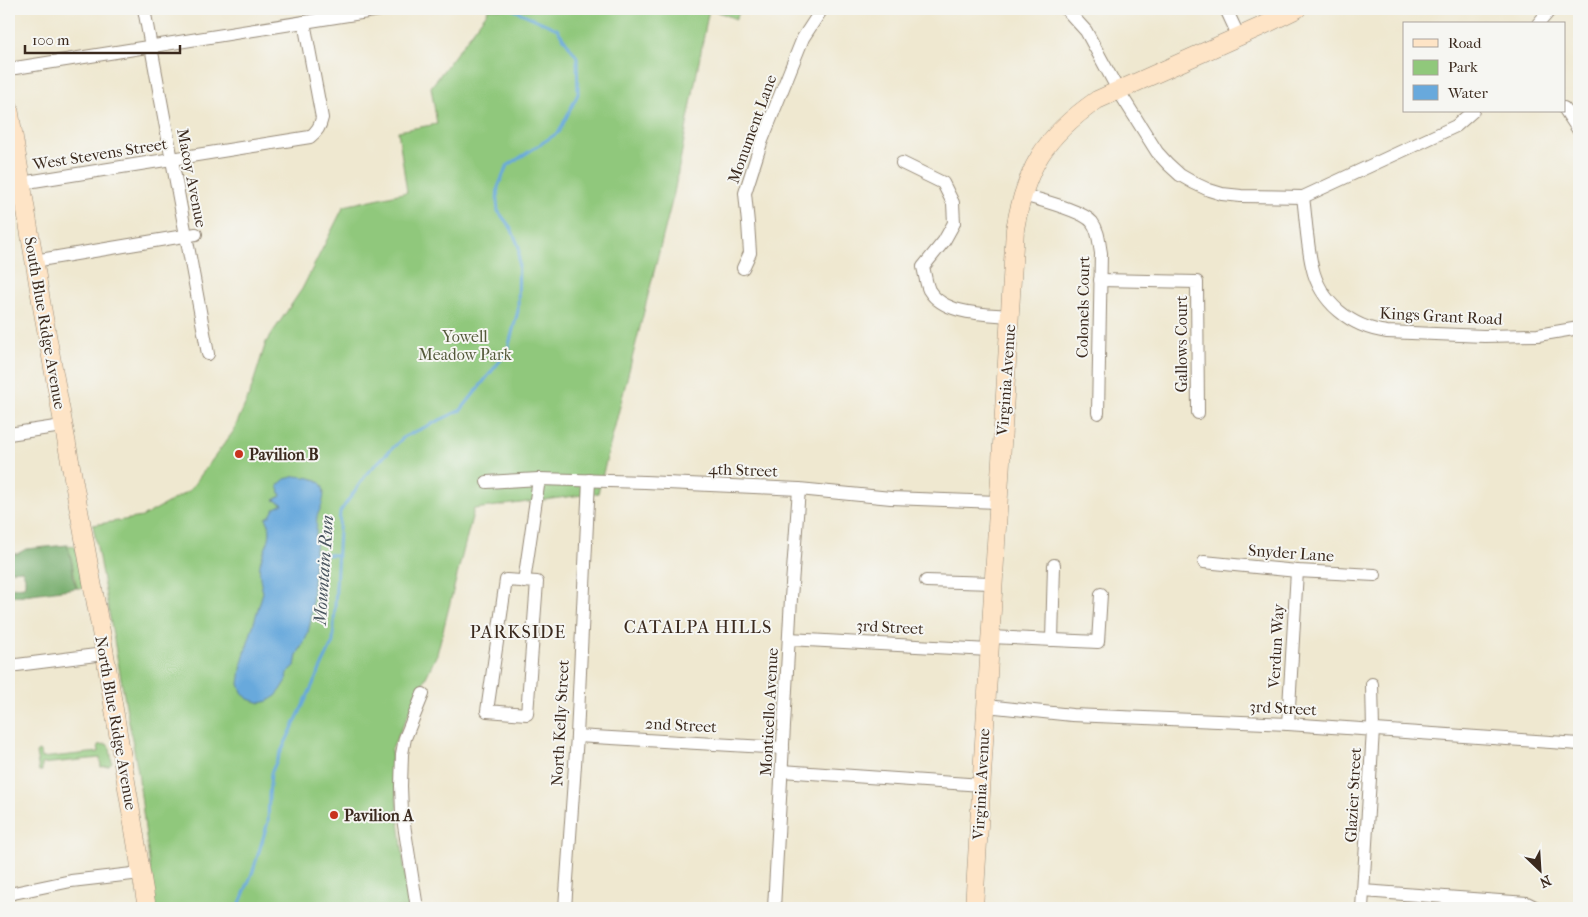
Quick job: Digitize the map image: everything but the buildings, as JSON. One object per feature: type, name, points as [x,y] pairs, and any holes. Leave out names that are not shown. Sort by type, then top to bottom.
[{"type":"street","name":"Macoy Avenue","points":[[144,9],[172,159],[191,234],[208,354]]},
{"type":"street","points":[[9,69],[386,9]]},
{"type":"street","name":"Monument Lane","points":[[742,268],[750,253],[744,193],[803,38],[822,9]]},
{"type":"street","points":[[1066,9],[1086,31],[1118,90],[1157,152],[1168,164],[1194,183],[1222,194],[1303,197],[1456,126],[1472,112]]},
{"type":"street","points":[[1226,9],[1239,36]]},
{"type":"street","name":"Virginia Avenue","points":[[974,908],[1010,316],[1016,229],[1023,195],[1036,161],[1061,128],[1076,114],[1097,100],[1118,90],[1297,9]]},
{"type":"street","points":[[1540,22],[1553,9]]},
{"type":"street","name":"West Stevens Street","points":[[21,183],[310,137],[317,132],[322,118],[304,22]]},
{"type":"street","name":"South Blue Ridge Avenue","points":[[9,108],[62,426],[84,537]]},
{"type":"street","points":[[1566,111],[1579,130]]},
{"type":"street","points":[[902,163],[944,183],[953,203],[954,223],[944,241],[923,267],[929,290],[939,302],[965,312],[1010,316]]},
{"type":"street","name":"Colonels Court","points":[[1023,195],[1076,212],[1092,222],[1098,234],[1101,253],[1098,413]]},
{"type":"street","name":"Kings Grant Road","points":[[1303,197],[1311,265],[1316,278],[1328,301],[1338,311],[1360,325],[1387,332],[1484,336],[1538,335],[1579,328]]},
{"type":"street","points":[[34,261],[191,234]]},
{"type":"street","name":"Gallows Court","points":[[1100,280],[1197,282],[1198,413]]},
{"type":"street","points":[[9,434],[62,426]]},
{"type":"street","points":[[524,582],[539,479]]},
{"type":"street","name":"4th Street","points":[[487,482],[539,479],[799,488],[891,498],[998,502]]},
{"type":"street","name":"North Kelly Street","points":[[565,908],[577,736],[589,480]]},
{"type":"street","name":"Monticello Avenue","points":[[774,908],[799,488]]},
{"type":"street","name":"North Blue Ridge Avenue","points":[[84,537],[148,908]]},
{"type":"street","name":"Snyder Lane","points":[[1204,562],[1297,571],[1375,575]]},
{"type":"street","points":[[1052,640],[1054,565]]},
{"type":"street","name":"Verdun Way","points":[[1288,724],[1297,571]]},
{"type":"street","points":[[506,580],[524,582],[537,582],[526,714],[488,711],[506,580]]},
{"type":"street","points":[[926,582],[993,583]]},
{"type":"street","name":"3rd Street","points":[[789,638],[989,643],[1052,640],[1098,642],[1101,594]]},
{"type":"street","points":[[9,666],[104,654]]},
{"type":"street","name":"Glazier Street","points":[[1362,908],[1373,730],[1372,684]]},
{"type":"street","points":[[417,908],[402,812],[401,770],[404,738],[423,694]]},
{"type":"street","name":"3rd Street","points":[[986,706],[1072,715],[1288,724],[1579,744]]},
{"type":"street","name":"2nd Street","points":[[577,736],[783,748]]},
{"type":"street","points":[[782,771],[982,785]]},
{"type":"street","points":[[9,894],[71,881],[141,873]]},
{"type":"street","points":[[1363,891],[1527,903],[1538,908]]},
{"type":"green space","name":"Yowell Meadow Park","points":[[487,9],[709,9],[674,193],[598,493],[474,509],[437,654],[391,751],[409,908],[155,908],[138,772],[93,525],[142,517],[189,491],[233,432],[250,393],[266,342],[302,289],[344,206],[407,192],[398,131],[437,124],[431,87],[488,11]]},
{"type":"green space","points":[[711,9],[741,9],[736,19]]},
{"type":"green space","points":[[67,545],[76,548],[83,588],[77,588]]},
{"type":"green space","points":[[67,545],[73,578],[77,588],[9,597],[9,588],[24,586],[25,577],[22,570],[9,571],[9,553],[17,554],[26,549]]},
{"type":"green space","points":[[107,744],[110,748],[112,763],[109,766],[101,767],[100,758],[42,764],[42,771],[39,771],[36,753],[38,751],[41,758],[99,752],[98,745]]},
{"type":"water","points":[[296,476],[316,480],[323,487],[324,492],[323,502],[317,516],[311,620],[307,636],[297,655],[295,666],[287,673],[286,682],[276,696],[261,703],[248,699],[242,692],[239,684],[242,663],[263,592],[260,568],[270,535],[269,524],[266,518],[270,516],[274,509],[283,504],[274,500],[281,496],[278,485],[285,479]]},
{"type":"waterway","name":"Mountain Run","points":[[238,908],[253,871],[268,822],[271,773],[333,642],[340,512],[368,472],[404,437],[461,410],[507,352],[518,311],[519,247],[511,228],[498,211],[498,187],[507,166],[559,132],[578,94],[577,57],[557,29],[512,9]]},
{"type":"waterway","points":[[314,554],[337,555]]},
{"type":"place","name":"Pavilion B","points":[[239,454]]},
{"type":"place","name":"Pavilion A","points":[[334,815]]},
{"type":"district","name":"CATALPA HILLS","points":[[698,627]]},
{"type":"district","name":"PARKSIDE","points":[[518,632]]}]
